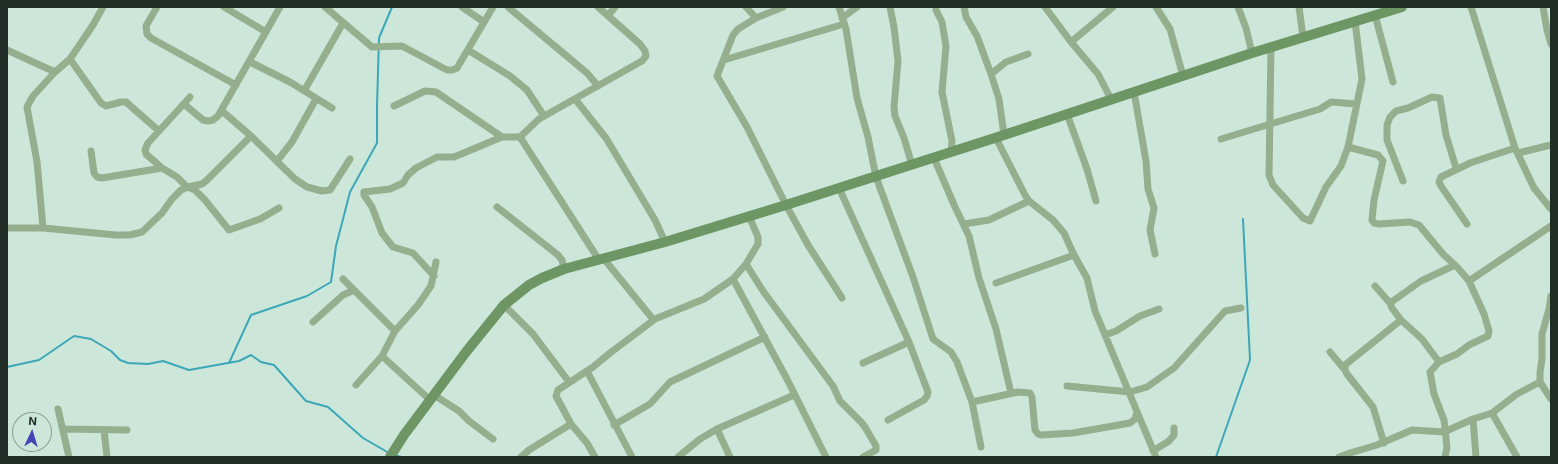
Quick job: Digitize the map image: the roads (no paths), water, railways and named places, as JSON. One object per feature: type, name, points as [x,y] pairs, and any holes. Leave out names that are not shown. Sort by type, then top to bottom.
[{"type":"main road","points":[[390,457],[432,397],[504,305],[529,285],[542,278],[564,269],[665,242],[876,177],[1252,53],[1397,8]]},
{"type":"street","points":[[43,228],[37,162],[27,107],[33,96],[55,72],[70,59],[93,25],[103,7]]},
{"type":"street","points":[[157,7],[146,26],[147,34],[151,38],[236,85]]},
{"type":"street","points":[[224,7],[266,32]]},
{"type":"street","points":[[184,104],[203,120],[213,120],[222,110],[280,7]]},
{"type":"street","points":[[325,7],[372,47],[402,46],[447,70],[457,68],[493,7]]},
{"type":"street","points":[[462,7],[484,22]]},
{"type":"street","points":[[508,7],[587,73],[598,86]]},
{"type":"street","points":[[520,137],[532,124],[544,116],[642,61],[646,56],[645,50],[640,44],[598,7]]},
{"type":"street","points":[[608,16],[615,7]]},
{"type":"street","points":[[746,7],[756,18]]},
{"type":"street","points":[[783,7],[756,18],[738,29],[733,35],[717,76],[747,127],[808,245],[842,298]]},
{"type":"street","points":[[839,7],[848,38],[857,98],[868,138],[876,177],[913,277],[933,339],[951,352],[972,402],[981,447]]},
{"type":"street","points":[[724,60],[843,21],[857,7]]},
{"type":"street","points":[[890,7],[898,61],[894,107],[895,116],[904,138],[912,165]]},
{"type":"street","points":[[964,7],[966,17],[977,36],[999,100],[1000,137],[1029,201],[1064,233],[1087,278],[1095,311],[1130,392],[1154,454],[1174,435],[1174,428]]},
{"type":"street","points":[[1045,7],[1071,42],[1098,74],[1111,99]]},
{"type":"street","points":[[1071,42],[1113,7]]},
{"type":"street","points":[[1156,7],[1170,29],[1183,76]]},
{"type":"street","points":[[1238,7],[1246,28],[1252,53]]},
{"type":"street","points":[[1299,7],[1303,37]]},
{"type":"street","points":[[1471,7],[1516,150],[1534,188],[1551,210]]},
{"type":"street","points":[[1543,7],[1551,44]]},
{"type":"street","points":[[936,10],[942,22],[946,46],[942,92],[952,141],[950,153]]},
{"type":"street","points":[[1375,16],[1393,82]]},
{"type":"street","points":[[1271,47],[1268,175],[1273,185],[1303,218],[1310,221],[1326,187],[1341,166],[1348,147],[1362,79],[1355,21]]},
{"type":"street","points":[[304,91],[343,23]]},
{"type":"street","points":[[7,50],[55,72]]},
{"type":"street","points":[[468,50],[510,76],[527,90],[544,116]]},
{"type":"street","points":[[991,74],[1006,62],[1028,54]]},
{"type":"street","points":[[70,59],[101,103],[106,106],[126,102],[159,131]]},
{"type":"street","points":[[250,62],[290,82],[332,108]]},
{"type":"street","points":[[394,106],[425,91],[436,92],[502,136]]},
{"type":"street","points":[[1134,92],[1146,161],[1148,194],[1154,208],[1150,230],[1156,254]]},
{"type":"street","points":[[190,97],[148,143],[145,150],[146,154],[162,168],[177,177],[187,187],[195,190],[229,230],[254,221],[279,208]]},
{"type":"street","points":[[1403,181],[1387,140],[1387,125],[1390,117],[1396,111],[1408,108],[1432,97],[1440,98],[1446,135],[1456,168]]},
{"type":"street","points":[[277,161],[292,142],[316,99]]},
{"type":"street","points":[[576,99],[606,138],[655,220],[665,242]]},
{"type":"street","points":[[1221,139],[1320,109],[1331,102],[1356,104]]},
{"type":"street","points":[[222,110],[301,185],[322,191],[330,190],[350,159]]},
{"type":"street","points":[[1067,114],[1087,169],[1096,201]]},
{"type":"street","points":[[7,228],[43,228],[116,236],[138,234],[149,226],[162,213],[172,199],[187,187],[195,186],[207,180],[251,136]]},
{"type":"street","points":[[434,276],[413,253],[393,247],[382,233],[372,207],[364,195],[364,192],[390,189],[403,183],[408,175],[416,168],[437,157],[454,157],[502,136],[520,137]]},
{"type":"street","points":[[520,137],[602,259],[652,318],[655,319]]},
{"type":"street","points":[[1467,224],[1439,182],[1441,177],[1456,168],[1516,150],[1551,145]]},
{"type":"street","points":[[1348,147],[1378,155],[1383,161]]},
{"type":"street","points":[[91,152],[94,173],[102,178],[162,168]]},
{"type":"street","points":[[1383,161],[1394,156]]},
{"type":"street","points":[[934,158],[969,236],[978,273],[996,329],[1011,393]]},
{"type":"street","points":[[1383,161],[1374,200],[1372,220],[1374,223],[1379,224],[1415,223],[1419,225],[1443,254],[1469,281],[1484,314],[1488,332],[1488,336],[1469,345],[1457,354],[1439,362],[1430,372],[1439,409],[1444,420],[1444,432],[1447,448],[1445,457]]},
{"type":"street","points":[[839,188],[909,342],[928,392],[924,400],[888,420]]},
{"type":"street","points":[[964,224],[989,220],[1029,201]]},
{"type":"street","points":[[497,207],[558,256],[562,260],[564,269]]},
{"type":"street","points":[[595,457],[587,443],[571,424],[556,396],[558,390],[568,382],[587,371],[655,319],[704,299],[733,279],[746,264],[758,244],[758,237],[749,216]]},
{"type":"street","points":[[1469,281],[1551,226]]},
{"type":"street","points":[[996,283],[1074,255]]},
{"type":"street","points":[[356,385],[382,356],[395,331],[418,305],[430,286],[434,276],[436,262]]},
{"type":"street","points":[[746,264],[763,291],[833,386],[840,401],[865,427],[876,446],[876,450],[863,457]]},
{"type":"street","points":[[1390,303],[1421,281],[1455,265]]},
{"type":"street","points":[[343,279],[395,331]]},
{"type":"street","points":[[733,279],[765,337],[826,457]]},
{"type":"street","points":[[1374,286],[1390,303],[1401,320],[1422,339],[1439,362]]},
{"type":"street","points":[[313,322],[343,295],[354,290]]},
{"type":"street","points":[[1551,296],[1542,334],[1540,382],[1551,399]]},
{"type":"street","points":[[504,305],[533,334],[568,382]]},
{"type":"street","points":[[1105,335],[1116,331],[1140,316],[1159,308]]},
{"type":"street","points":[[1066,386],[1130,392],[1148,387],[1168,372],[1187,354],[1226,311],[1241,308]]},
{"type":"street","points":[[1345,370],[1345,365],[1349,361],[1401,320]]},
{"type":"street","points":[[614,425],[650,404],[670,382],[765,337]]},
{"type":"street","points":[[863,363],[909,342]]},
{"type":"street","points":[[1330,352],[1373,407],[1384,443]]},
{"type":"street","points":[[382,356],[432,397],[459,411],[469,421],[493,439]]},
{"type":"street","points":[[587,371],[632,457]]},
{"type":"street","points":[[1339,457],[1384,443],[1412,430],[1444,432],[1473,419],[1492,413],[1517,394],[1540,382]]},
{"type":"street","points":[[972,402],[1011,393],[1026,392],[1032,394],[1035,430],[1041,436],[1066,434],[1130,423],[1135,419],[1137,411]]},
{"type":"street","points":[[678,457],[700,439],[717,428],[794,395]]},
{"type":"street","points":[[58,409],[64,429],[69,457]]},
{"type":"street","points":[[1492,413],[1517,457]]},
{"type":"street","points":[[1473,419],[1476,457]]},
{"type":"street","points":[[521,457],[529,450],[571,424]]},
{"type":"street","points":[[717,428],[730,457]]},
{"type":"street","points":[[64,429],[127,430]]},
{"type":"street","points":[[104,430],[107,457]]},
{"type":"waterway","points":[[229,363],[251,315],[307,296],[331,282],[336,246],[350,192],[377,143],[379,38],[392,7]]},
{"type":"waterway","points":[[1216,457],[1250,360],[1243,219]]},
{"type":"waterway","points":[[7,367],[39,360],[74,336],[91,339],[111,351],[120,360],[128,363],[148,364],[163,361],[189,370],[239,361],[251,355],[261,362],[274,365],[306,401],[328,407],[363,438],[389,453]]},
{"type":"waterway","points":[[395,455],[401,457]]}]
